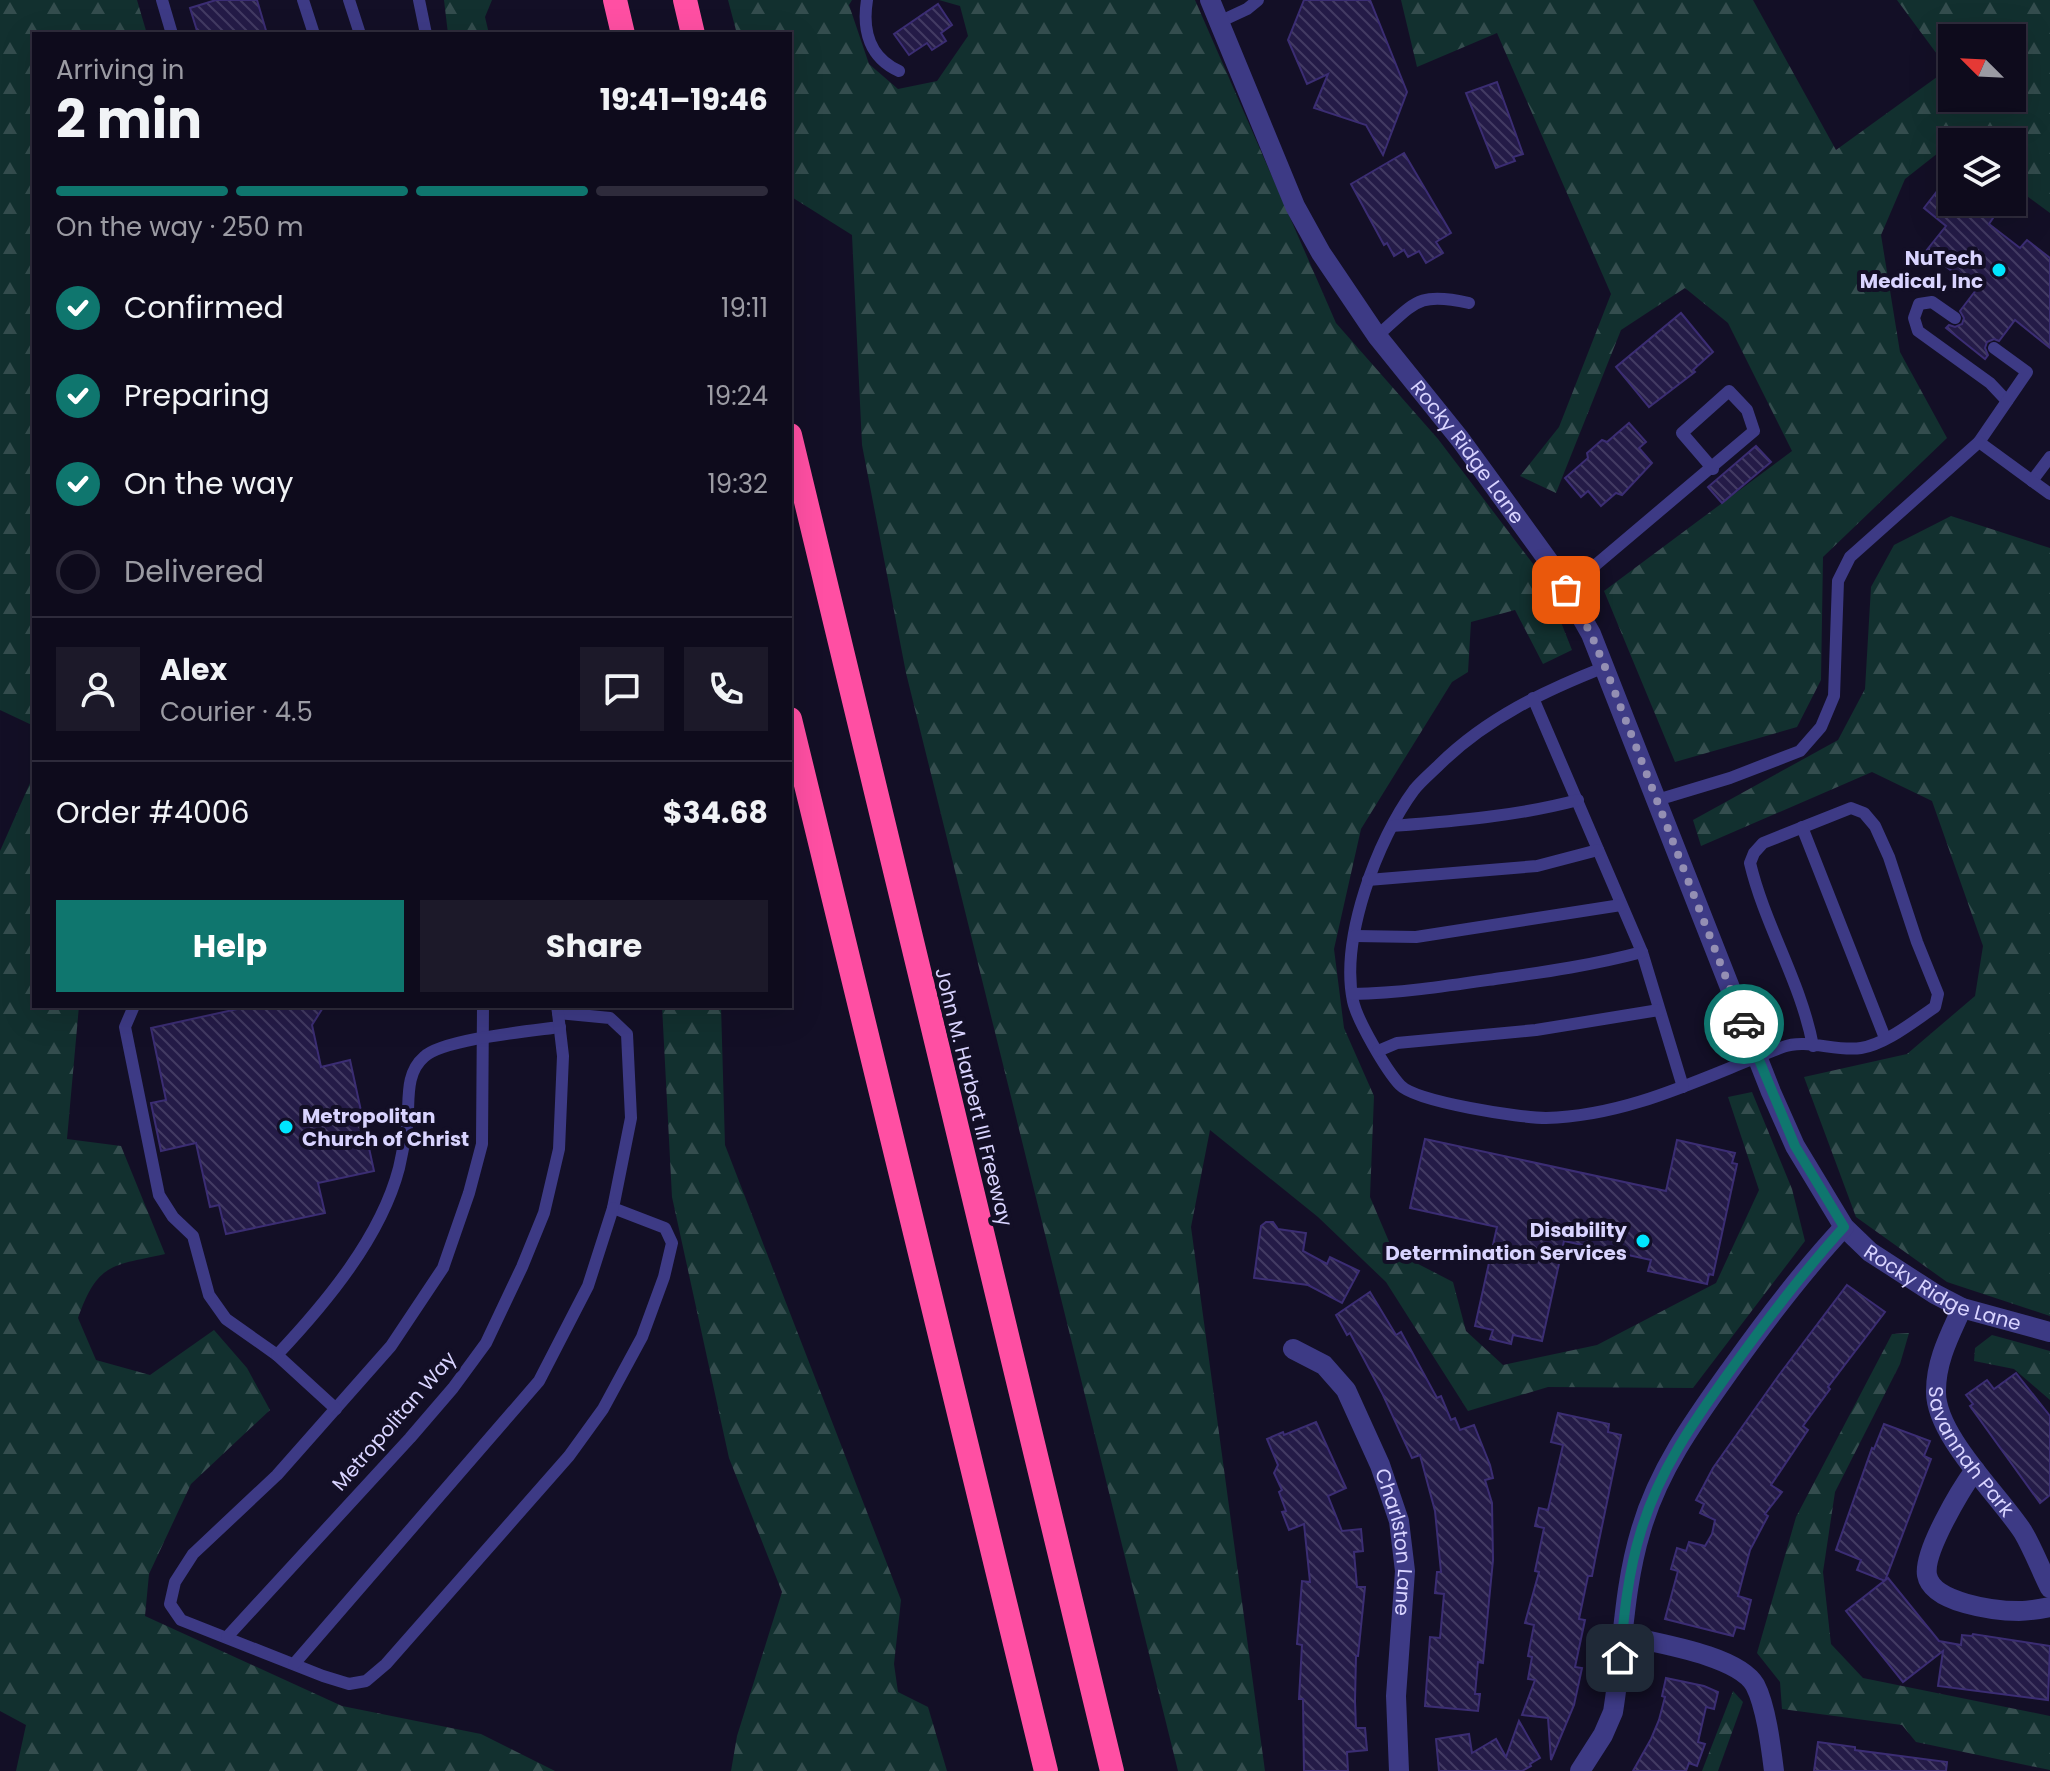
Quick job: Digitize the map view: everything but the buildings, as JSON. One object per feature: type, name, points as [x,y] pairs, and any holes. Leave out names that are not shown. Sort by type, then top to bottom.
[{"type":"highway","points":[[615,0],[623,32]]},
{"type":"highway","points":[[685,0],[693,32]]},
{"type":"highway","name":"John M. Harbert III Freeway","points":[[792,443],[1112,1771]]},
{"type":"highway","points":[[792,727],[1046,1771]]},
{"type":"street","name":"Rocky Ridge Lane","points":[[1210,0],[1295,206],[1321,253],[1377,336],[1460,439],[1555,570],[1591,634],[1757,1058],[1795,1146],[1844,1227],[1870,1252],[1962,1308],[2050,1332]]},
{"type":"street","points":[[1580,1771],[1603,1735],[1613,1712],[1626,1597],[1641,1530],[1666,1468],[1684,1436],[1785,1294],[1844,1227]]},
{"type":"street","name":"Savannah Park","points":[[1962,1308],[1942,1351],[1935,1392],[1942,1419],[1975,1470],[2023,1532],[2050,1588]]},
{"type":"street","name":"Charlston Lane","points":[[1293,1349],[1324,1365],[1346,1390],[1380,1465],[1399,1521],[1405,1571],[1396,1696],[1399,1771]]},
{"type":"street","points":[[1975,1470],[1959,1490],[1929,1556],[1927,1575],[1936,1591],[1955,1601],[2020,1611],[2050,1607]]},
{"type":"street","points":[[1622,1635],[1700,1654],[1738,1668],[1755,1684],[1768,1731],[1774,1771]]},
{"type":"lane","points":[[162,0],[171,32]]},
{"type":"lane","points":[[303,0],[313,32]]},
{"type":"lane","points":[[349,0],[359,32]]},
{"type":"lane","points":[[419,0],[426,32]]},
{"type":"lane","points":[[867,0],[865,14],[874,53],[884,64],[899,71]]},
{"type":"lane","points":[[1219,22],[1247,9],[1258,0]]},
{"type":"lane","points":[[1377,336],[1409,308],[1425,299],[1440,296],[1469,303]]},
{"type":"lane","points":[[1955,318],[1932,302],[1919,304],[1914,318],[1918,331],[1990,383],[2007,401]]},
{"type":"lane","points":[[1657,800],[1730,778],[1800,751],[1821,727],[1834,696],[1838,581],[1850,557],[1979,442],[2027,372],[1994,348]]},
{"type":"lane","points":[[1566,590],[1713,469],[1754,431],[1747,410],[1729,391],[1682,433],[1713,469]]},
{"type":"lane","points":[[1979,442],[2050,494]]},
{"type":"lane","points":[[2032,481],[2050,457]]},
{"type":"lane","points":[[1605,667],[1551,688],[1499,717],[1461,744],[1415,789],[1393,826],[1368,880],[1359,910],[1351,962],[1352,994],[1363,1027],[1402,1087],[1470,1109],[1545,1118],[1614,1111],[1787,1045],[1862,1048],[1897,1033],[1935,1007],[1938,994],[1875,826],[1864,813],[1851,808],[1763,843],[1750,863],[1772,933],[1806,1012],[1813,1046]]},
{"type":"lane","points":[[1533,698],[1642,952],[1683,1087]]},
{"type":"lane","points":[[1393,826],[1497,815],[1578,800]]},
{"type":"lane","points":[[1802,827],[1885,1038]]},
{"type":"lane","points":[[1368,880],[1537,866],[1598,850]]},
{"type":"lane","points":[[1355,936],[1416,937],[1621,905]]},
{"type":"lane","points":[[1352,994],[1398,993],[1608,961],[1642,952]]},
{"type":"lane","points":[[133,1008],[125,1027],[159,1195],[173,1217],[193,1236],[209,1295],[226,1319],[277,1355],[336,1409]]},
{"type":"lane","points":[[483,1008],[482,1144],[443,1268],[391,1346],[336,1409],[277,1475],[193,1554],[175,1582],[170,1604],[181,1620],[349,1684],[366,1681],[386,1664],[569,1456],[603,1409],[642,1337],[664,1277],[672,1243],[665,1228],[613,1208]]},
{"type":"lane","name":"Metropolitan Way","points":[[227,1637],[410,1438],[486,1343],[544,1213],[559,1149],[563,1056],[558,1010],[610,1018],[627,1034],[631,1118],[613,1208],[588,1286],[539,1381],[294,1664]]},
{"type":"lane","points":[[1378,1051],[1397,1043],[1536,1030],[1659,1010]]},
{"type":"lane","points":[[277,1355],[315,1315],[379,1221],[398,1170],[407,1127],[410,1079],[424,1056],[484,1038],[560,1027]]},
{"type":"green space","points":[[0,0],[137,0],[146,32],[32,32],[32,725],[0,710]]},
{"type":"green space","points":[[444,0],[492,0],[485,17],[489,32],[448,32]]},
{"type":"green space","points":[[728,0],[852,0],[849,5],[869,64],[898,89],[937,81],[968,36],[960,6],[939,0],[1195,0],[1336,323],[1438,439],[1543,577],[1572,650],[1543,664],[1515,610],[1471,622],[1468,672],[1452,682],[1361,829],[1334,949],[1344,1028],[1374,1096],[1370,1197],[1393,1251],[1453,1282],[1466,1331],[1503,1365],[1597,1345],[1716,1283],[1759,1190],[1728,1097],[1752,1092],[1792,1189],[1805,1241],[1693,1388],[1548,1387],[1468,1411],[1386,1282],[1318,1217],[1210,1130],[1191,1227],[1265,1771],[1178,1771],[906,673],[862,445],[852,235],[792,197],[792,32],[736,32]]},
{"type":"green space","points":[[1401,0],[1753,0],[1836,150],[1938,76],[1938,112],[2026,112],[2026,24],[1938,24],[1938,55],[1897,0],[2050,0],[2050,213],[2026,195],[2026,128],[1938,128],[1938,153],[1905,179],[1881,235],[1900,352],[1947,438],[1823,557],[1821,680],[1797,727],[1675,762],[1604,591],[1792,451],[1728,323],[1685,288],[1621,330],[1556,493],[1520,476],[1559,427],[1611,294],[1497,33],[1417,67]]},
{"type":"green space","points":[[1951,516],[2050,548],[2050,1316],[1947,1282],[1856,1217],[1804,1077],[1907,1054],[1975,996],[1983,946],[1932,801],[1872,772],[1701,846],[1693,820],[1838,740],[1865,689],[1871,587],[1894,545]]},
{"type":"green space","points":[[32,779],[32,1008],[79,1008],[67,1139],[121,1146],[165,1254],[119,1265],[100,1276],[93,1286],[78,1318],[96,1360],[150,1375],[214,1330],[247,1368],[270,1410],[191,1484],[149,1574],[145,1616],[342,1706],[481,1734],[555,1771],[16,1771],[26,1725],[0,1711],[0,851]]},
{"type":"green space","points":[[662,1008],[721,1008],[725,1145],[901,1600],[894,1664],[898,1692],[928,1707],[947,1771],[731,1771],[737,1736],[782,1592],[729,1458],[672,1197]]},
{"type":"green space","points":[[1909,1333],[1900,1364],[1835,1492],[1823,1572],[1831,1644],[1863,1678],[2050,1716],[2050,1770],[1916,1742],[1902,1725],[1782,1709],[1780,1682],[1757,1653],[1796,1517],[1892,1334]]},
{"type":"green space","points":[[1992,1335],[2050,1351],[2050,1400],[2014,1369],[1974,1361],[1975,1348]]},
{"type":"green space","points":[[1733,1691],[1743,1702],[1718,1771],[1702,1771]]},
{"type":"way so far","points":[[1566,590],[1591,634],[1605,667],[1744,1024]]},
{"type":"place","name":"NuTech Medical, Inc","points":[[1999,270]]},
{"type":"place","name":"Metropolitan Church of Christ","points":[[286,1127]]},
{"type":"place","name":"Disability Determination Services","points":[[1643,1241]]},
{"type":"route","points":[[1620,1658],[1633,1561],[1652,1498],[1666,1468],[1684,1436],[1785,1294],[1844,1227],[1795,1146],[1744,1024]]}]
